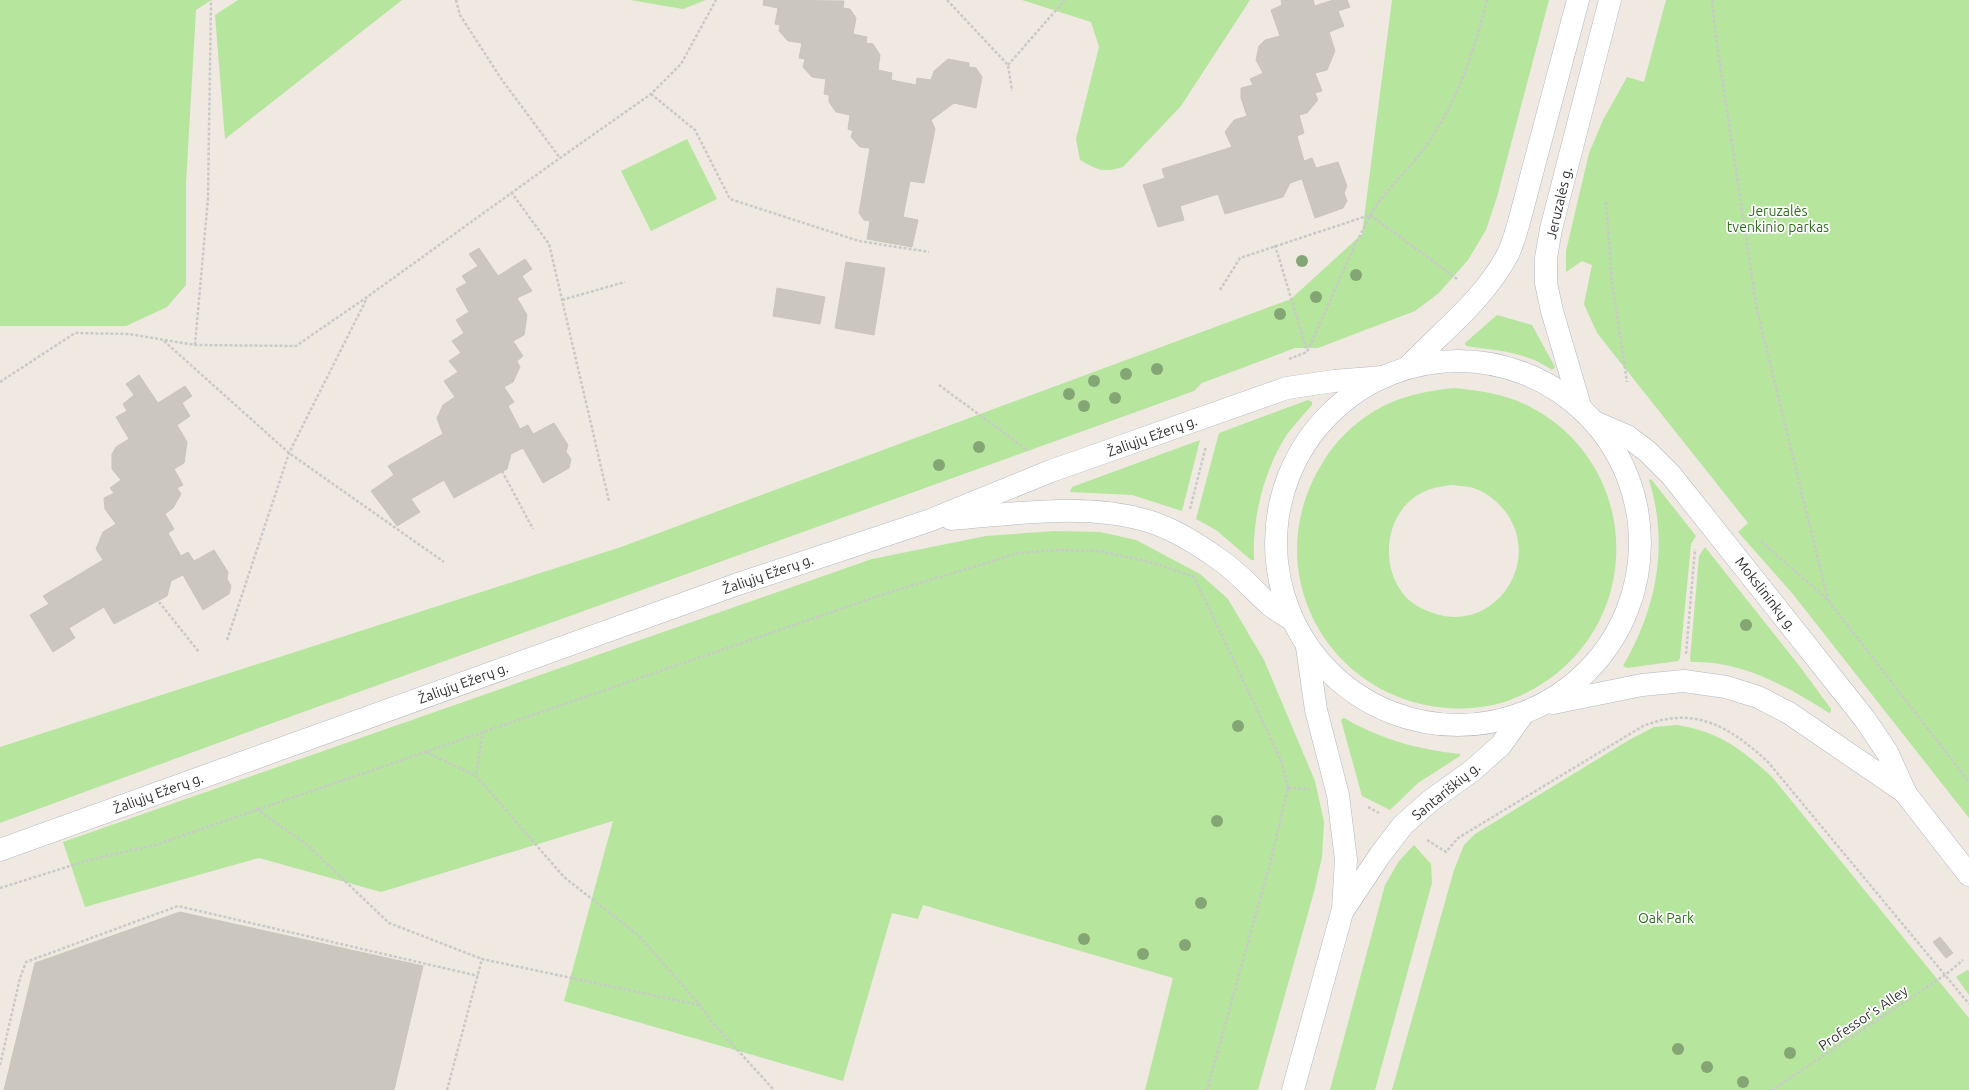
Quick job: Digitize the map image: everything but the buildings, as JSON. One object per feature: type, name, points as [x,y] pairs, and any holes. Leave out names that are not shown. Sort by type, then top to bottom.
[{"type":"main road","points":[[1407,368],[1479,296],[1491,282],[1509,253],[1520,222],[1578,0]]},
{"type":"main road","name":"Jeruzalės g.","points":[[1580,406],[1552,311],[1546,283],[1546,258],[1551,229],[1610,0]]},
{"type":"main road","points":[[1443,361],[1480,362],[1516,370],[1550,385],[1580,406],[1596,422],[1619,455],[1634,493],[1641,533],[1639,573],[1628,613],[1609,648],[1582,678],[1544,705],[1523,714],[1484,724],[1443,726],[1403,718],[1366,702],[1334,678],[1307,647],[1292,620],[1279,582],[1275,540],[1280,500],[1295,460],[1318,426],[1342,402],[1383,377],[1407,368],[1443,361]]},
{"type":"main road","name":"Žaliųjų Ežerų g.","points":[[0,850],[738,584],[928,521],[1051,471],[1287,388],[1334,381],[1383,377]]},
{"type":"main road","name":"Mokslininkų g.","points":[[1596,422],[1627,436],[1648,452],[1672,474],[1864,718],[1886,752],[1906,794],[1969,875]]},
{"type":"main road","name":"Žaliųjų Ežerų g.","points":[[928,521],[1074,511],[1115,514],[1148,521],[1185,536],[1222,561],[1272,606],[1292,620]]},
{"type":"main road","name":"Santariškių g.","points":[[1293,1090],[1343,909],[1346,860],[1338,796],[1316,710],[1307,647]]},
{"type":"main road","name":"Mokslininkų g.","points":[[1544,705],[1642,685],[1684,681],[1726,687],[1758,697],[1789,713],[1906,794]]},
{"type":"main road","name":"Santariškių g.","points":[[1343,909],[1380,855],[1403,826],[1430,801],[1473,770],[1495,750],[1523,714]]},
{"type":"path","points":[[195,345],[208,198],[211,0]]},
{"type":"path","points":[[456,0],[460,15],[502,80],[560,158]]},
{"type":"path","points":[[0,382],[75,333],[130,334],[164,341],[195,345],[296,346],[367,298],[511,192],[651,94],[681,64],[716,0]]},
{"type":"path","points":[[947,0],[1008,65],[1012,91]]},
{"type":"path","points":[[1008,65],[1065,0]]},
{"type":"path","points":[[1275,245],[1307,352],[1370,215],[1422,150],[1445,115],[1462,81],[1474,49],[1487,0]]},
{"type":"path","points":[[1712,0],[1716,38],[1757,310],[1828,600]]},
{"type":"path","points":[[651,94],[695,130],[730,199],[859,241],[929,252]]},
{"type":"path","points":[[511,192],[549,244],[609,501]]},
{"type":"path","points":[[1606,202],[1612,282],[1626,382]]},
{"type":"path","points":[[1220,290],[1240,258],[1275,245],[1370,215]]},
{"type":"path","points":[[1370,215],[1479,296]]},
{"type":"path","points":[[562,300],[625,282]]},
{"type":"path","points":[[227,640],[289,453],[367,298]]},
{"type":"path","points":[[164,341],[289,453],[444,562]]},
{"type":"path","points":[[939,385],[1033,455]]},
{"type":"path","points":[[1188,516],[1207,442]]},
{"type":"path","points":[[502,471],[533,529]]},
{"type":"path","points":[[1684,681],[1695,549],[1702,540],[1715,529]]},
{"type":"path","points":[[1759,540],[1828,600],[1969,782]]},
{"type":"path","points":[[0,888],[89,860],[155,845],[887,593],[1019,553],[1058,550],[1100,551],[1154,563],[1194,577],[1281,760],[1288,788],[1271,860],[1207,1090]]},
{"type":"path","points":[[160,602],[199,652]]},
{"type":"path","points":[[1446,852],[1458,838],[1643,726],[1661,718],[1681,716],[1703,720],[1748,744],[1768,762],[1969,1004]]},
{"type":"path","points":[[476,776],[483,732]]},
{"type":"path","points":[[425,752],[476,776],[564,877],[639,936],[700,1005],[712,1022],[774,1090]]},
{"type":"path","points":[[256,809],[305,843],[389,923],[482,959],[700,1005]]},
{"type":"path","points":[[0,1065],[20,978],[26,962],[178,906],[478,976]]},
{"type":"path","points":[[447,1090],[482,959]]},
{"type":"path","name":"Professor's Alley","points":[[1772,1090],[1945,975],[1963,960]]},
{"type":"green space","points":[[0,0],[211,0],[196,10],[186,183],[186,285],[167,307],[126,326],[0,326]]},
{"type":"green space","points":[[238,0],[402,0],[225,139],[215,15]]},
{"type":"green space","points":[[630,0],[706,0],[683,9]]},
{"type":"green space","points":[[1022,0],[1250,0],[1181,106],[1123,167],[1111,170],[1101,170],[1080,160],[1076,139],[1099,47],[1091,22]]},
{"type":"green space","points":[[1392,0],[1549,0],[1497,197],[1486,230],[1468,260],[1439,293],[1415,311],[1318,348],[1295,348],[1202,383],[1194,391],[0,823],[0,747],[621,547],[1291,299],[1362,234]]},
{"type":"green space","name":"Jeruzalės tvenkinio parkas","points":[[1666,0],[1969,0],[1969,818],[1792,593],[1738,532],[1748,523],[1597,333],[1584,304],[1592,265],[1582,261],[1566,272],[1566,251],[1589,153],[1603,120],[1627,77],[1644,82]]},
{"type":"green space","points":[[687,139],[717,199],[651,231],[621,171]]},
{"type":"green space","points":[[1497,315],[1532,325],[1555,367],[1552,370],[1521,355],[1466,346],[1465,343]]},
{"type":"green space","points":[[1454,388],[1486,392],[1517,401],[1536,410],[1568,434],[1592,463],[1608,496],[1616,532],[1615,569],[1606,605],[1589,638],[1563,668],[1532,690],[1521,696],[1497,704],[1472,708],[1424,705],[1382,690],[1347,664],[1320,632],[1303,593],[1297,550],[1303,506],[1323,462],[1346,433],[1366,416],[1400,399],[1426,392]],"holes":[[[1452,485],[1470,487],[1488,495],[1498,503],[1504,510],[1515,530],[1519,551],[1516,571],[1507,589],[1493,604],[1476,613],[1455,617],[1433,613],[1415,605],[1407,599],[1394,578],[1390,563],[1389,548],[1391,534],[1396,520],[1404,507],[1414,497],[1428,490]]]},
{"type":"green space","points":[[1308,400],[1312,402],[1312,405],[1288,433],[1272,462],[1266,478],[1261,494],[1255,527],[1254,560],[1251,560],[1216,530],[1196,519],[1219,433]]},
{"type":"green space","points":[[1200,440],[1182,511],[1132,495],[1070,492],[1072,487]]},
{"type":"green space","points":[[1651,479],[1696,536],[1691,544],[1680,658],[1678,661],[1627,668],[1623,666],[1635,644],[1651,599],[1659,552],[1655,504],[1649,480]]},
{"type":"green space","points":[[1055,531],[1100,532],[1136,540],[1200,574],[1228,599],[1264,660],[1315,781],[1324,822],[1322,857],[1314,892],[1258,1090],[1145,1090],[1173,978],[923,905],[918,919],[892,913],[843,1081],[564,1001],[613,821],[381,892],[259,858],[85,907],[63,842],[872,559],[986,536]]},
{"type":"green space","points":[[1705,547],[1801,668],[1831,709],[1831,712],[1829,713],[1781,685],[1746,670],[1728,665],[1691,662],[1690,659],[1699,556]]},
{"type":"green space","points":[[1344,718],[1358,726],[1386,738],[1414,746],[1460,754],[1460,756],[1418,783],[1390,810],[1362,796],[1341,720]]},
{"type":"green space","name":"Oak Park","points":[[1677,725],[1706,732],[1729,743],[1740,750],[1772,777],[1969,1018],[1969,1090],[1392,1090],[1454,870],[1464,845],[1475,834],[1629,740],[1654,727]]},
{"type":"green space","points":[[1414,845],[1431,864],[1432,883],[1375,1090],[1330,1090],[1385,885],[1399,861]]},
{"type":"green space","points":[[1967,970],[1969,971],[1969,995],[1956,977]]}]
